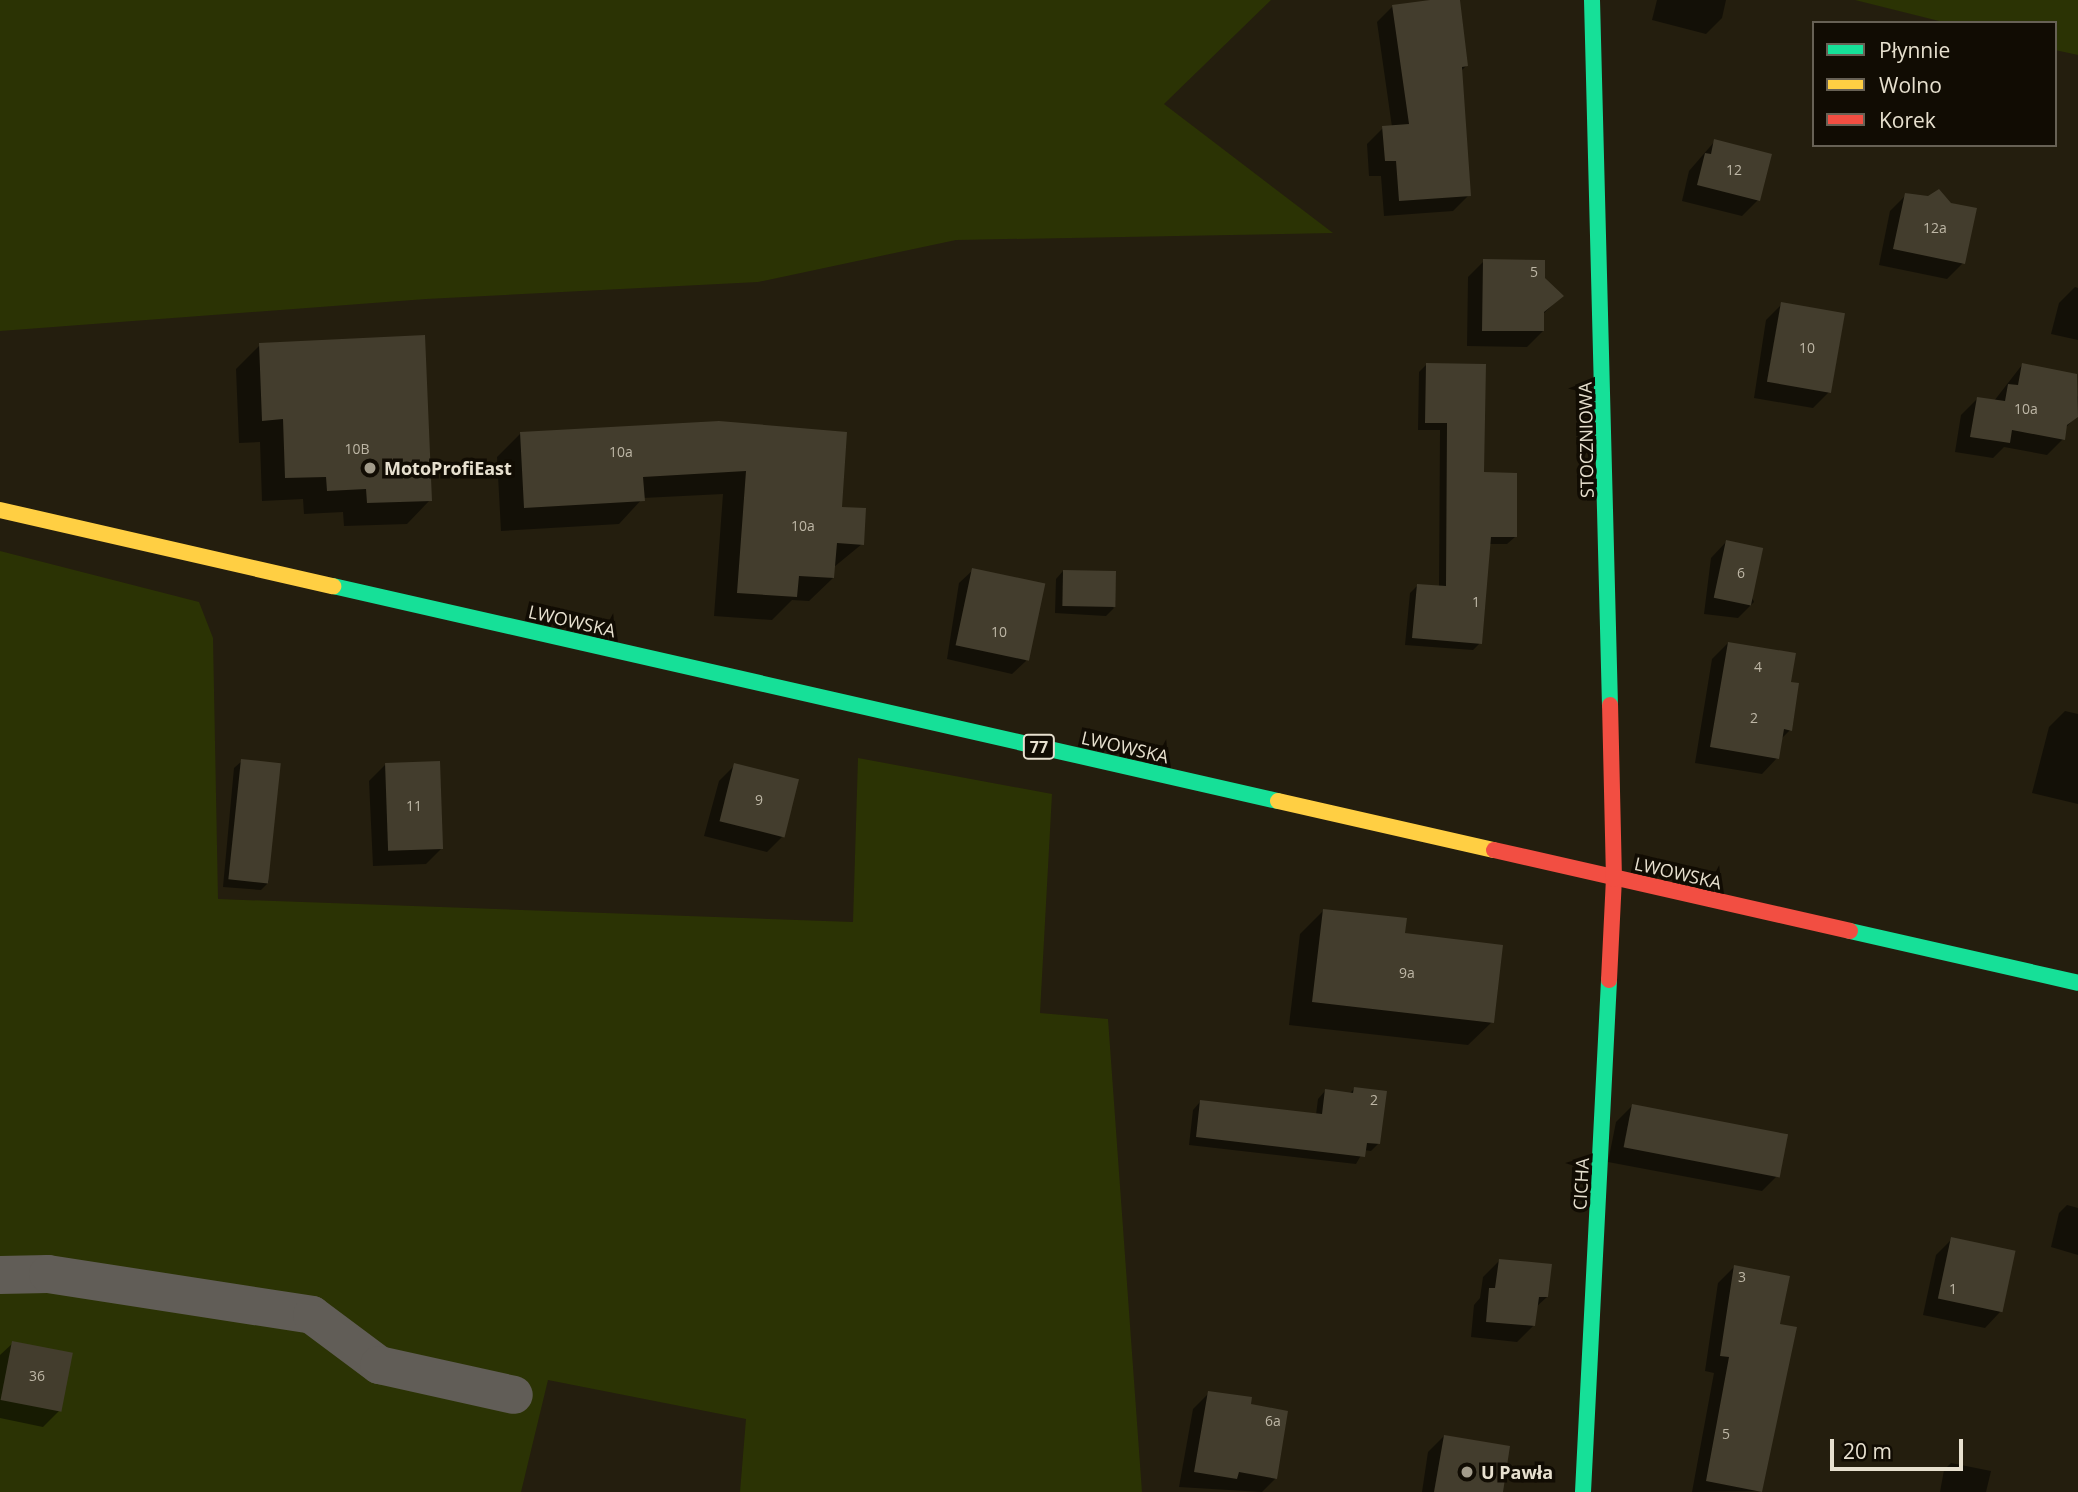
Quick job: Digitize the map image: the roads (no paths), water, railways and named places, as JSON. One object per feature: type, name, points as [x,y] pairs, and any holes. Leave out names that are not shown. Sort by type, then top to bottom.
[{"type":"main road","name":"STOCZNIOWA","points":[[1592,0],[1614,879]]},
{"type":"main road","name":"LWOWSKA","points":[[0,510],[2078,984]]},
{"type":"main road","name":"CICHA","points":[[1583,1492],[1614,879]]},
{"type":"street","points":[[0,1275],[47,1274],[312,1315],[379,1365],[514,1395]]},
{"type":"place","name":"MotoProfiEast","points":[[370,468]]},
{"type":"place","name":"U Pawła","points":[[1467,1472]]}]
